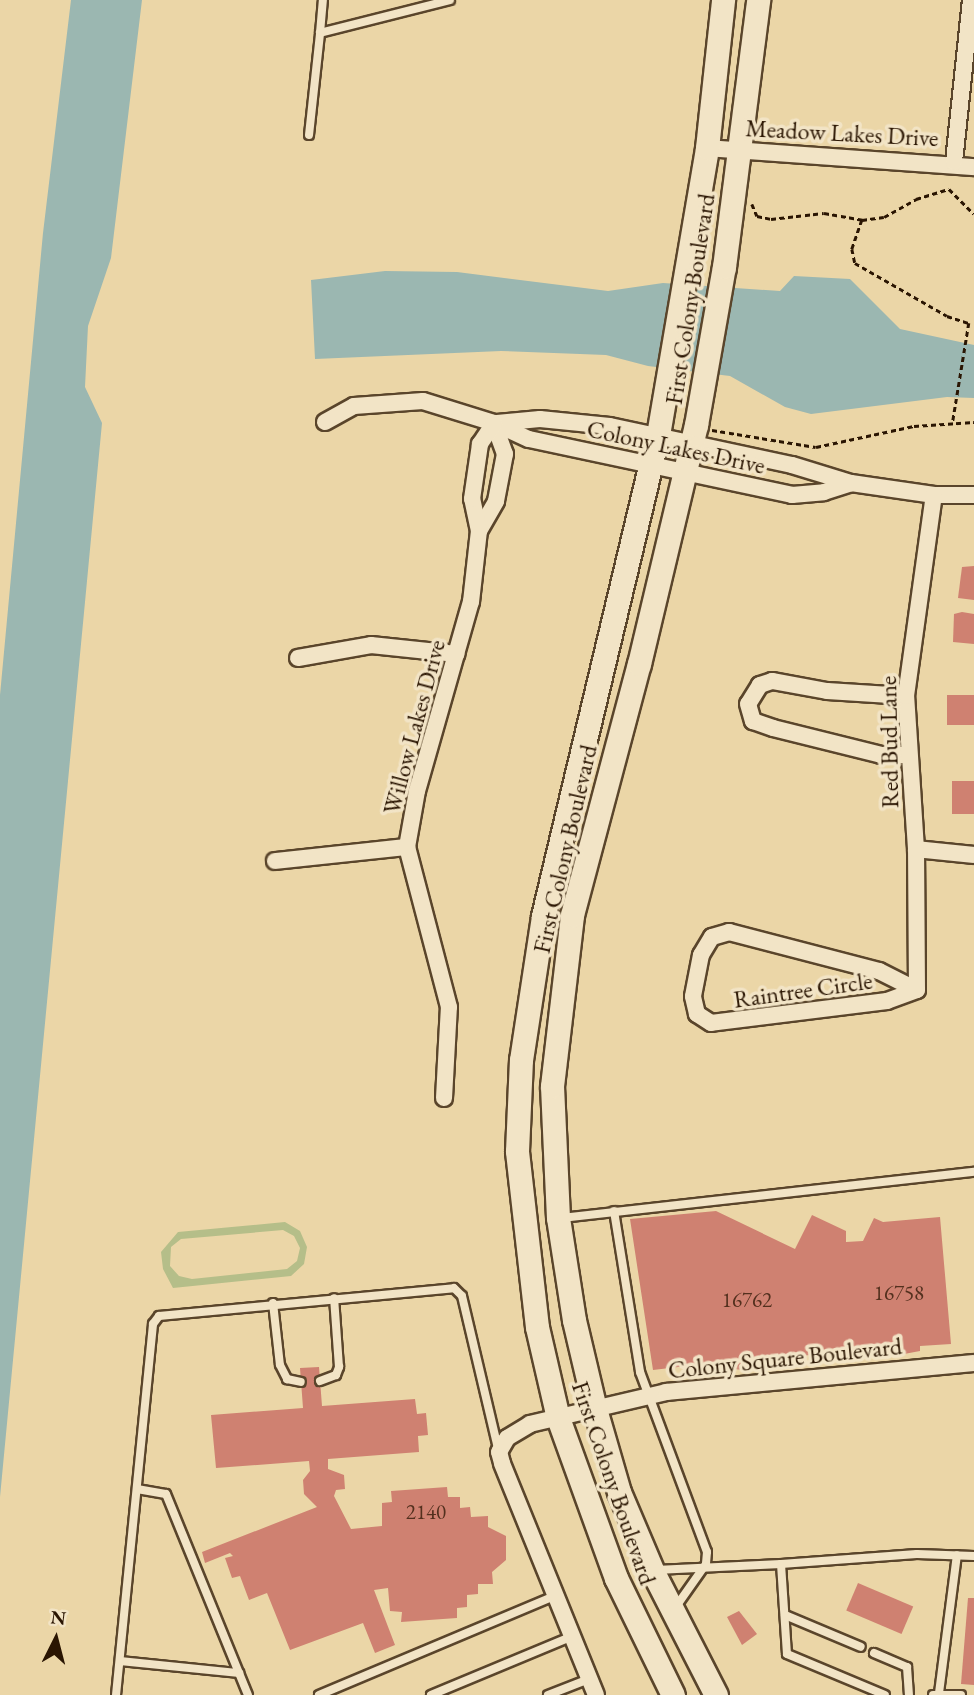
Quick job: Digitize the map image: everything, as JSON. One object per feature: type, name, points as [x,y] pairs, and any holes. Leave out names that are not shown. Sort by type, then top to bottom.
[{"type":"main road","name":"First Colony Boulevard","points":[[673,1695],[616,1578],[558,1418],[537,1327],[517,1151],[522,1060],[543,916],[658,435],[707,148],[723,0]]},
{"type":"main road","name":"First Colony Boulevard","points":[[716,1695],[653,1570],[620,1492],[595,1409],[574,1320],[558,1219],[552,1110],[559,1000],[572,915],[614,755],[701,396],[741,151],[758,0]]},
{"type":"main road","points":[[582,748],[614,755]]},
{"type":"main road","points":[[525,1227],[558,1219]]},
{"type":"street","points":[[954,162],[971,0]]},
{"type":"street","name":"Meadow Lakes Drive","points":[[707,148],[954,162],[974,167]]},
{"type":"street","name":"Colony Lakes Drive","points":[[325,422],[354,406],[423,401],[494,423],[529,439],[792,495],[824,492],[851,483]]},
{"type":"street","name":"Colony Lakes Drive","points":[[494,423],[540,419],[658,435],[694,433],[851,483],[934,495],[974,495]]},
{"type":"street","name":"Willow Lakes Drive","points":[[444,1098],[449,1007],[407,847],[417,791],[471,602],[478,531],[472,499],[480,444],[494,423]]},
{"type":"street","name":"Willow Lakes Drive","points":[[478,531],[496,501],[505,454],[494,423]]},
{"type":"street","name":"Red Bud Lane","points":[[917,990],[916,849],[906,695],[934,495]]},
{"type":"street","points":[[298,658],[371,645],[457,654]]},
{"type":"street","points":[[906,695],[827,691],[772,681],[760,685],[748,705],[753,721],[773,728],[881,755],[908,755]]},
{"type":"street","points":[[275,861],[407,847]]},
{"type":"street","points":[[916,849],[974,855]]},
{"type":"street","name":"Raintree Circle","points":[[729,932],[878,971],[917,990],[887,1002],[730,1023],[711,1023],[697,1014],[692,996],[701,955],[712,937],[729,932]]},
{"type":"street","name":"Colony Square Boulevard","points":[[499,1452],[516,1431],[650,1395],[720,1384],[974,1363]]},
{"type":"street","points":[[499,1452],[570,1637],[596,1695]]},
{"type":"lane","points":[[309,135],[323,0]]},
{"type":"lane","points":[[320,33],[450,0]]},
{"type":"lane","points":[[558,1219],[974,1171]]},
{"type":"lane","points":[[614,1211],[640,1372],[707,1552],[705,1564],[673,1611]]},
{"type":"lane","points":[[116,1695],[153,1324],[168,1313],[454,1288],[462,1296],[499,1452]]},
{"type":"lane","points":[[320,1381],[336,1375],[339,1367],[334,1298]]},
{"type":"lane","points":[[273,1303],[280,1365],[287,1379],[301,1382]]},
{"type":"lane","points":[[137,1489],[166,1494],[248,1695]]},
{"type":"lane","points":[[957,1555],[936,1694],[961,1695]]},
{"type":"lane","points":[[653,1570],[705,1564],[781,1564],[974,1556]]},
{"type":"lane","points":[[781,1564],[787,1654],[884,1691]]},
{"type":"lane","points":[[319,1695],[554,1596]]},
{"type":"lane","points":[[785,1615],[819,1634],[859,1650]]},
{"type":"lane","points":[[431,1695],[570,1637]]},
{"type":"lane","points":[[808,1663],[811,1654]]},
{"type":"lane","points":[[876,1657],[893,1666],[907,1667],[909,1695]]},
{"type":"lane","points":[[120,1661],[239,1672]]},
{"type":"lane","points":[[828,1671],[832,1662]]},
{"type":"lane","points":[[847,1679],[850,1670]]},
{"type":"lane","points":[[548,1695],[589,1679]]},
{"type":"lane","points":[[342,1686],[344,1695]]},
{"type":"path","points":[[751,194],[757,216],[791,218],[824,213],[862,220],[884,217],[916,200],[949,189],[974,214]]},
{"type":"path","points":[[862,220],[852,249],[855,262],[974,324]]},
{"type":"path","points":[[953,422],[969,323]]},
{"type":"path","points":[[694,433],[816,447],[953,422],[974,422]]},
{"type":"green space","points":[[285,1222],[300,1231],[307,1247],[304,1264],[291,1276],[173,1288],[163,1269],[161,1252],[178,1232]],"holes":[[[283,1230],[294,1236],[300,1248],[297,1261],[287,1269],[192,1279],[179,1276],[170,1266],[171,1247],[181,1239]]]},
{"type":"water","points":[[71,0],[142,0],[111,258],[88,326],[85,387],[102,423],[0,1497],[0,695],[43,233]]},
{"type":"water","points":[[385,271],[457,272],[608,291],[663,283],[780,291],[794,276],[850,279],[900,329],[974,345],[974,398],[947,397],[811,414],[785,407],[730,376],[648,366],[606,355],[501,351],[315,359],[311,280]]},
{"type":"building","points":[[974,566],[974,600],[958,598],[962,567]]},
{"type":"building","points":[[954,614],[974,614],[974,644],[953,642]]},
{"type":"building","points":[[947,695],[974,695],[974,725],[947,725]]},
{"type":"building","points":[[952,781],[974,781],[974,814],[952,814]]},
{"type":"building","points":[[716,1211],[795,1249],[812,1215],[846,1231],[846,1242],[863,1241],[874,1218],[883,1222],[940,1217],[951,1344],[920,1346],[920,1351],[904,1354],[885,1349],[761,1359],[761,1365],[742,1370],[721,1367],[720,1362],[653,1370],[630,1219]]},
{"type":"building","points":[[319,1367],[322,1406],[415,1399],[417,1414],[426,1413],[428,1435],[418,1436],[419,1452],[328,1459],[328,1469],[344,1475],[345,1489],[336,1490],[334,1496],[351,1529],[382,1526],[382,1503],[392,1502],[391,1491],[447,1487],[448,1497],[460,1497],[460,1508],[470,1507],[471,1517],[488,1516],[488,1527],[506,1536],[506,1560],[492,1572],[493,1584],[478,1584],[478,1594],[467,1595],[467,1607],[457,1608],[457,1618],[401,1622],[402,1612],[390,1611],[388,1588],[374,1590],[395,1645],[375,1653],[363,1623],[290,1650],[267,1593],[249,1600],[240,1576],[232,1578],[225,1558],[233,1556],[230,1553],[205,1563],[202,1552],[317,1507],[304,1494],[303,1480],[310,1471],[309,1461],[216,1468],[211,1415],[303,1408],[300,1368]]},
{"type":"building","points":[[858,1583],[913,1606],[902,1634],[846,1611]]},
{"type":"building","points":[[968,1598],[974,1598],[974,1685],[961,1684]]},
{"type":"building","points":[[739,1611],[757,1634],[742,1645],[727,1617]]}]
